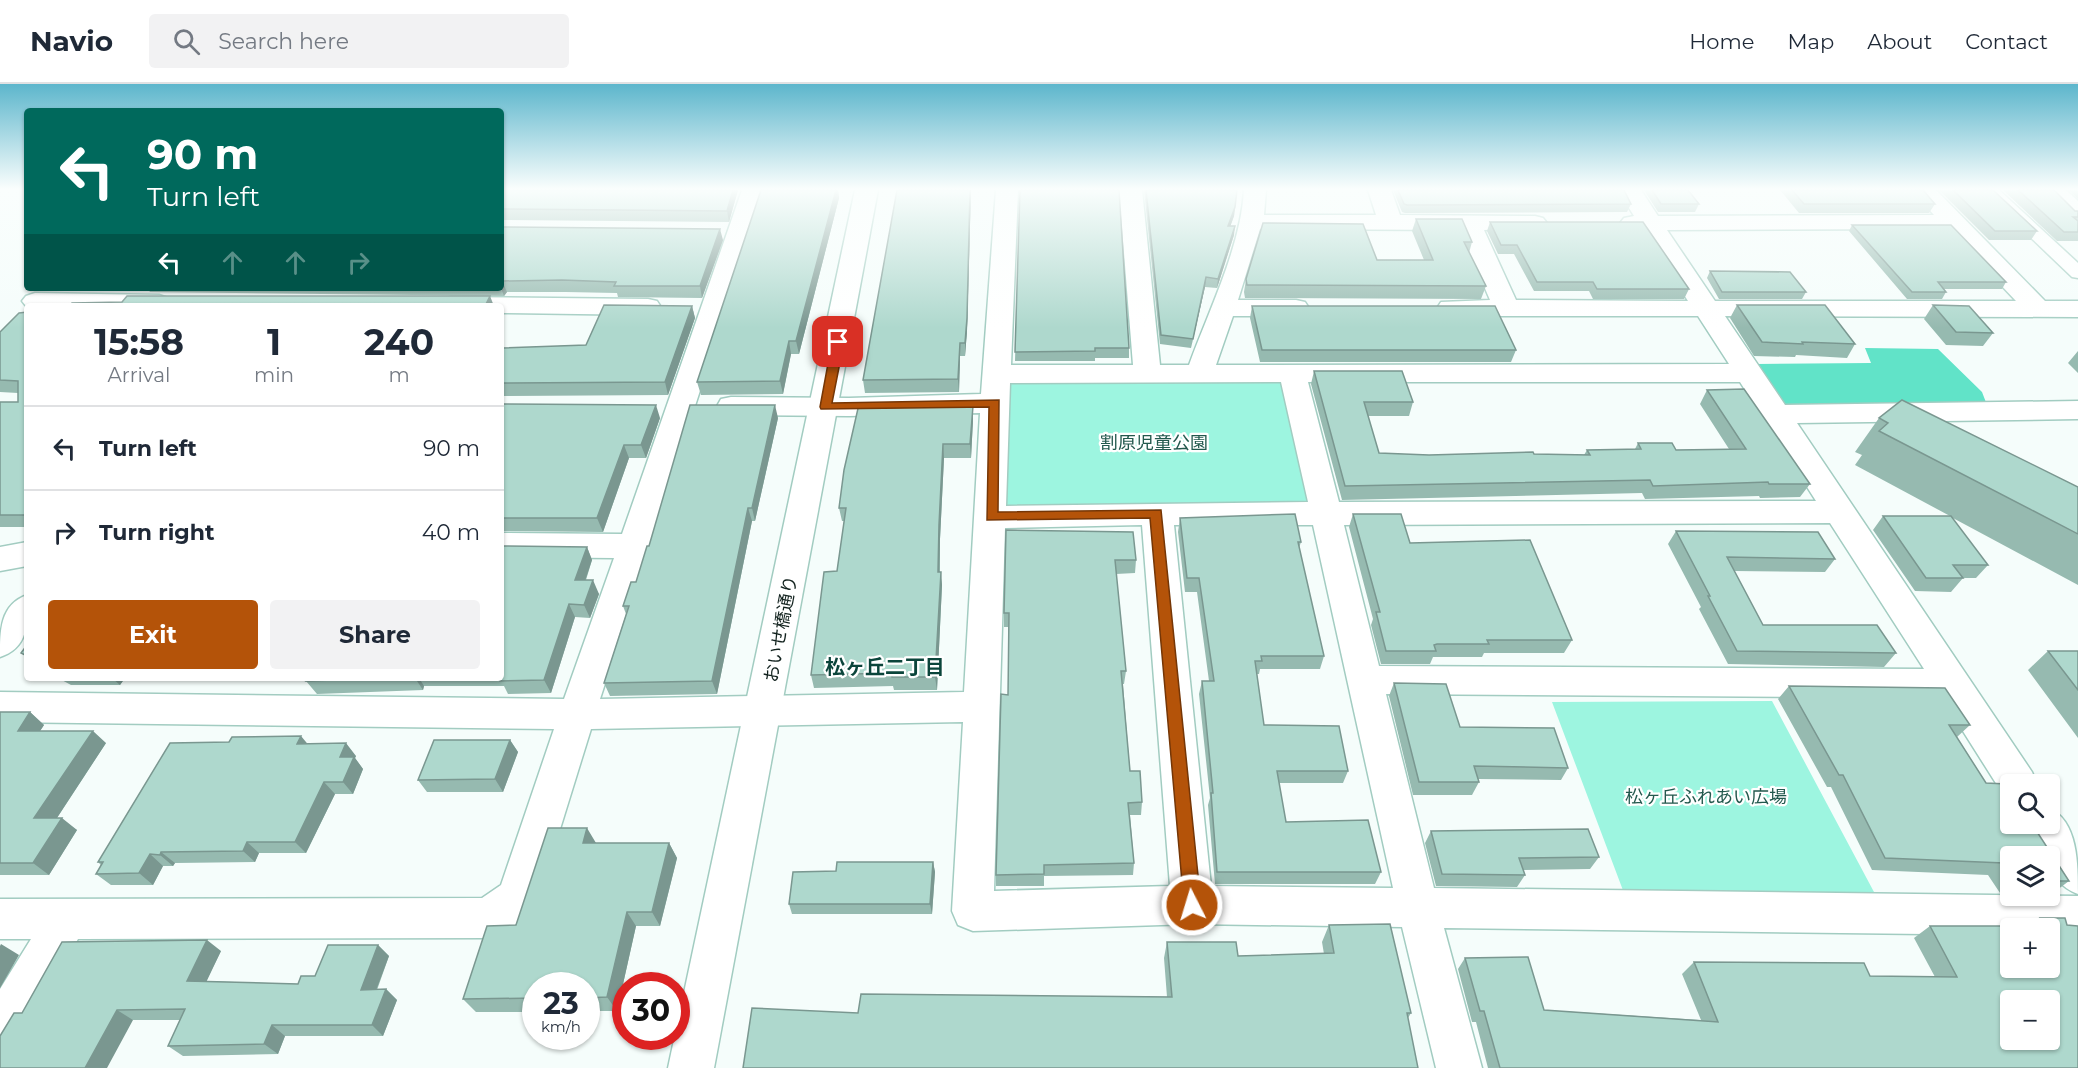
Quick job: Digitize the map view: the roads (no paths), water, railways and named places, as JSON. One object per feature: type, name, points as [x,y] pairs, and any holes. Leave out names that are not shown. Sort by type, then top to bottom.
[{"type":"street","points":[[0,919],[489,918],[518,897],[633,546],[691,308],[726,236]]},
{"type":"street","name":"おいせ橋通り","points":[[691,1068],[858,236]]},
{"type":"street","points":[[1004,236],[973,911],[1192,905],[2078,916]]},
{"type":"street","points":[[1134,236],[1147,372]]},
{"type":"street","points":[[1200,372],[1245,236]]},
{"type":"street","points":[[1475,236],[1506,307]]},
{"type":"street","points":[[1657,236],[2011,774]]},
{"type":"street","points":[[1967,236],[2038,309]]},
{"type":"street","points":[[2038,236],[2078,273]]},
{"type":"street","points":[[444,301],[691,308]]},
{"type":"street","points":[[1222,308],[1318,308]]},
{"type":"street","points":[[1424,308],[2078,309]]},
{"type":"street","points":[[668,406],[825,407],[1147,372],[1747,373]]},
{"type":"street","points":[[1292,372],[1366,680],[1416,908],[1459,1068]]},
{"type":"street","points":[[1775,414],[2078,410]]},
{"type":"street","points":[[992,517],[1156,514],[1840,512]]},
{"type":"street","points":[[1156,514],[1192,905]]},
{"type":"street","points":[[504,545],[633,546]]},
{"type":"street","points":[[0,559],[24,555]]},
{"type":"street","points":[[0,643],[24,612]]},
{"type":"street","points":[[1366,680],[1952,684]]},
{"type":"street","points":[[0,707],[577,714],[981,707]]},
{"type":"street","points":[[2051,834],[2078,875]]},
{"type":"street","points":[[0,1030],[66,920]]},
{"type":"district","name":"松ヶ丘二丁目","points":[[885,667]]},
{"type":"park label","name":"割原児童公園","points":[[1154,443]]},
{"type":"park label","name":"松ヶ丘ふれあい広場","points":[[1706,797]]}]
